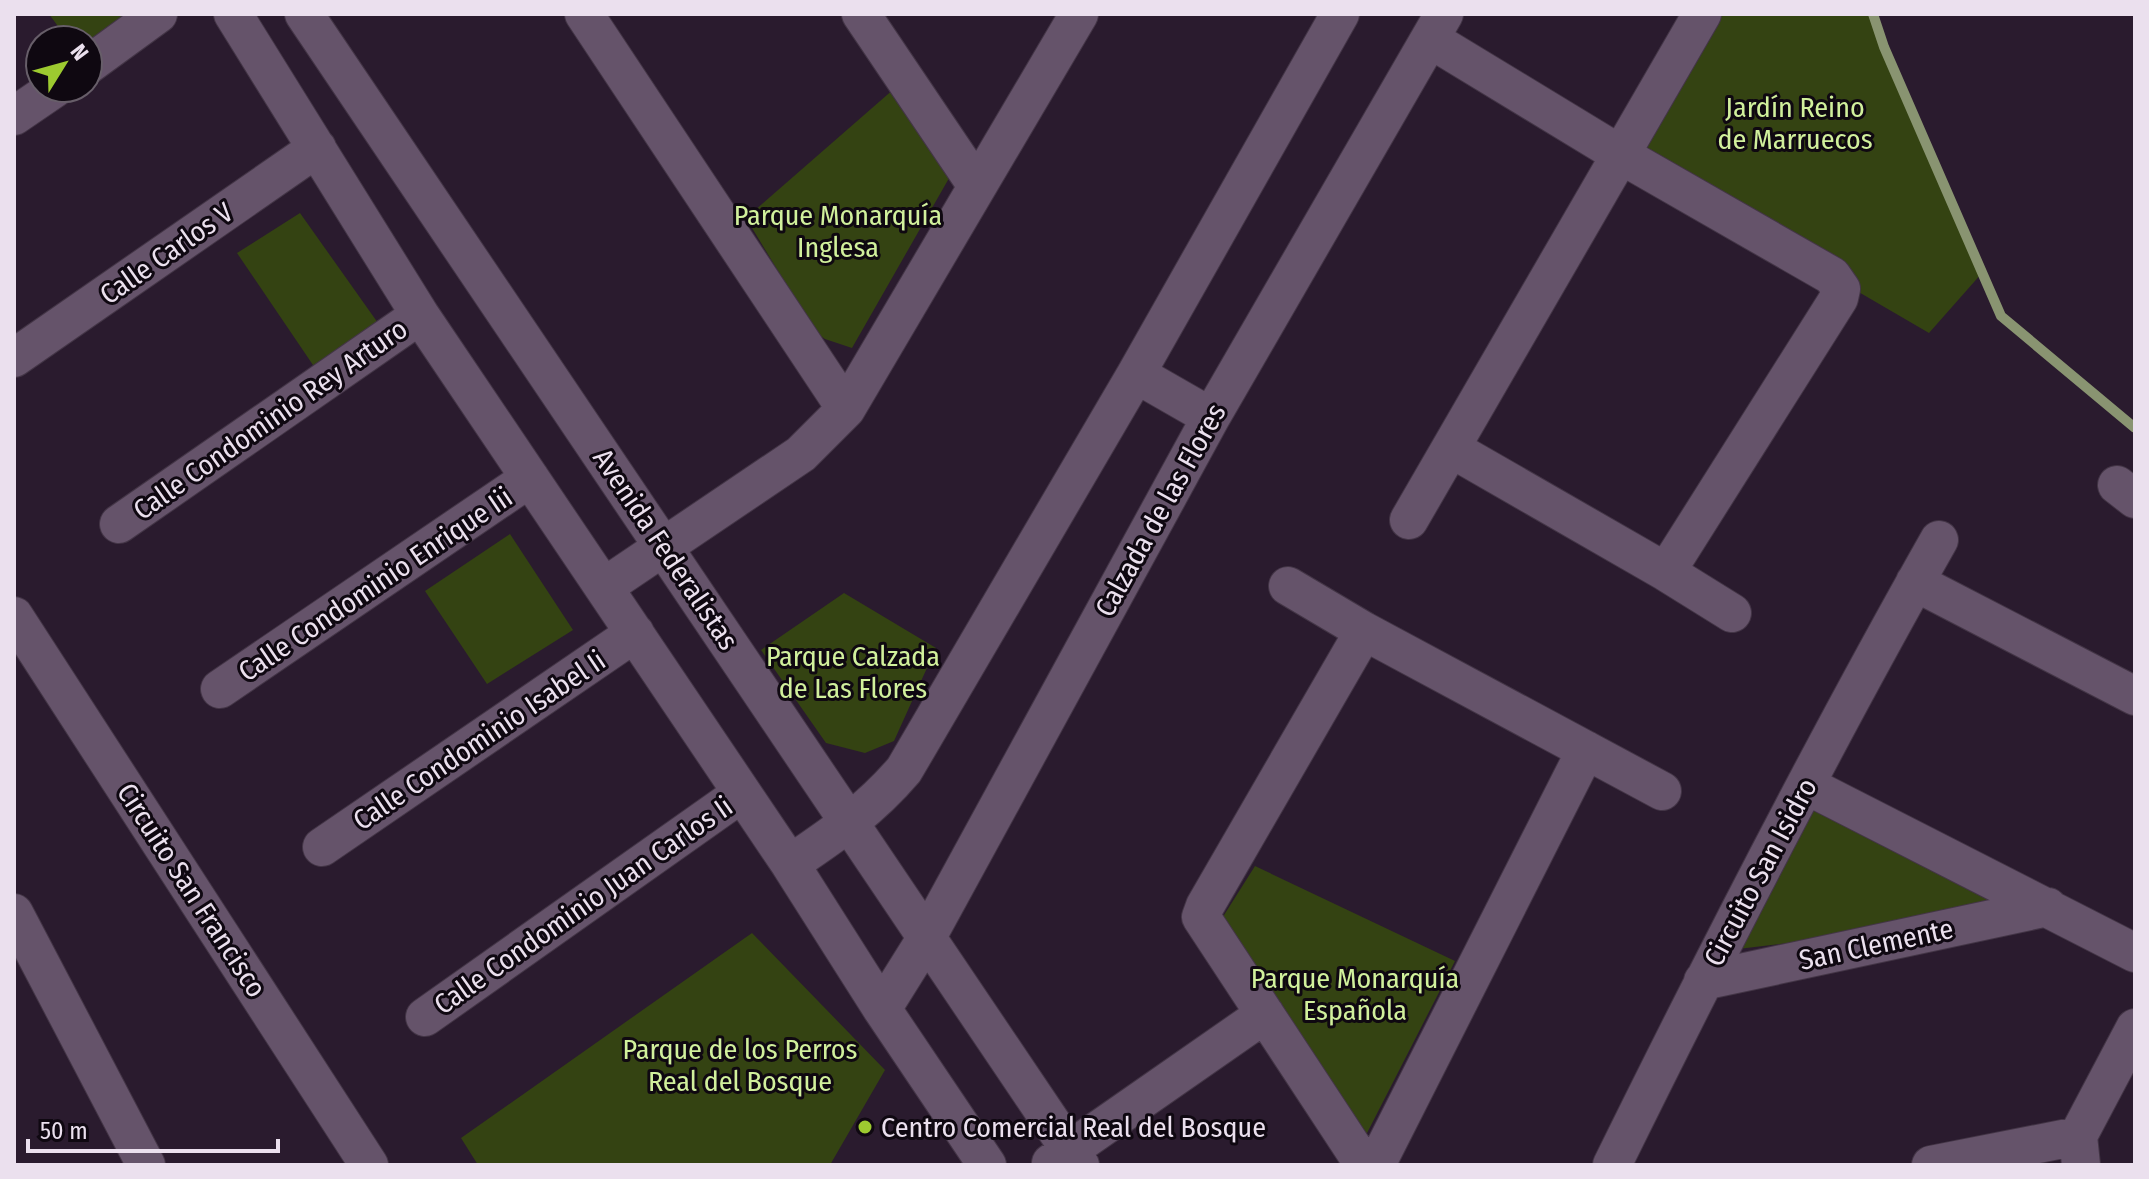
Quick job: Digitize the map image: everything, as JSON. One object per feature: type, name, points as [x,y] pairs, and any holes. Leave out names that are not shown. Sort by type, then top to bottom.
[{"type":"street","points":[[104,53],[158,14]]},
{"type":"street","points":[[233,14],[420,315],[790,864],[977,1161]]},
{"type":"street","name":"Avenida Federalistas","points":[[304,14],[851,822],[927,937],[1066,1160]]},
{"type":"street","points":[[584,14],[846,409]]},
{"type":"street","points":[[861,14],[977,186]]},
{"type":"street","points":[[604,587],[801,454],[846,409],[1079,14]]},
{"type":"street","points":[[790,864],[880,799],[904,770],[1136,374],[1340,14]]},
{"type":"street","points":[[1409,520],[1702,14]]},
{"type":"street","points":[[1437,27],[1621,155],[1832,276],[1841,289],[1839,298],[1666,572]]},
{"type":"street","name":"Calzada de las Flores","points":[[882,1009],[927,937],[1211,417],[1437,27]]},
{"type":"street","points":[[14,116],[32,104]]},
{"type":"street","name":"Calle Carlos V","points":[[14,358],[317,148]]},
{"type":"street","name":"Calle Condominio Rey Arturo","points":[[119,524],[420,315]]},
{"type":"street","points":[[1136,374],[1211,417]]},
{"type":"street","points":[[1452,449],[1732,613]]},
{"type":"street","name":"Calle Condominio Enrique Iii","points":[[220,689],[530,478]]},
{"type":"street","name":"Circuito San Isidro","points":[[1612,1165],[1703,981],[1939,540]]},
{"type":"street","points":[[1915,582],[2135,696]]},
{"type":"street","points":[[1288,586],[1364,631],[1662,791]]},
{"type":"street","name":"Circuito San Francisco","points":[[14,616],[369,1165]]},
{"type":"street","points":[[1364,631],[1201,917],[1364,1165]]},
{"type":"street","name":"Calle Condominio Isabel Ii","points":[[322,847],[635,633]]},
{"type":"street","points":[[1376,1165],[1586,750]]},
{"type":"street","points":[[1806,785],[2135,953]]},
{"type":"street","name":"Calle Condominio Juan Carlos Ii","points":[[425,1017],[742,793]]},
{"type":"street","name":"San Clemente","points":[[1703,981],[2048,907]]},
{"type":"street","points":[[14,913],[146,1165]]},
{"type":"street","points":[[1066,1160],[1265,1014]]},
{"type":"street","points":[[1931,1165],[2080,1150],[2135,1028]]},
{"type":"green space","points":[[49,14],[149,14],[104,46],[104,24],[56,24]]},
{"type":"green space","name":"Jardín Reino de Marruecos","points":[[1711,14],[1873,14],[1884,47],[1982,273],[1929,333],[1838,280],[1633,150]]},
{"type":"green space","name":"Parque Monarquía Inglesa","points":[[895,88],[952,173],[852,348],[825,339],[815,332],[746,218]]},
{"type":"green space","points":[[300,213],[378,323],[315,368],[237,253]]},
{"type":"green space","points":[[510,534],[573,630],[487,684],[425,591]]},
{"type":"green space","name":"Parque Calzada de Las Flores","points":[[844,593],[936,648],[894,741],[865,753],[826,743],[761,650]]},
{"type":"green space","points":[[1812,804],[2009,901],[1894,930],[1738,949]]},
{"type":"green space","name":"Parque Monarquía Española","points":[[1255,866],[1455,961],[1365,1137],[1219,923]]},
{"type":"green space","name":"Parque de los Perros Real del Bosque","points":[[752,933],[885,1070],[830,1165],[478,1165],[461,1138]]},
{"type":"waterway","points":[[1873,14],[1884,47],[2001,316],[2135,428]]},
{"type":"place","name":"Centro Comercial Real del Bosque","points":[[865,1127]]}]
